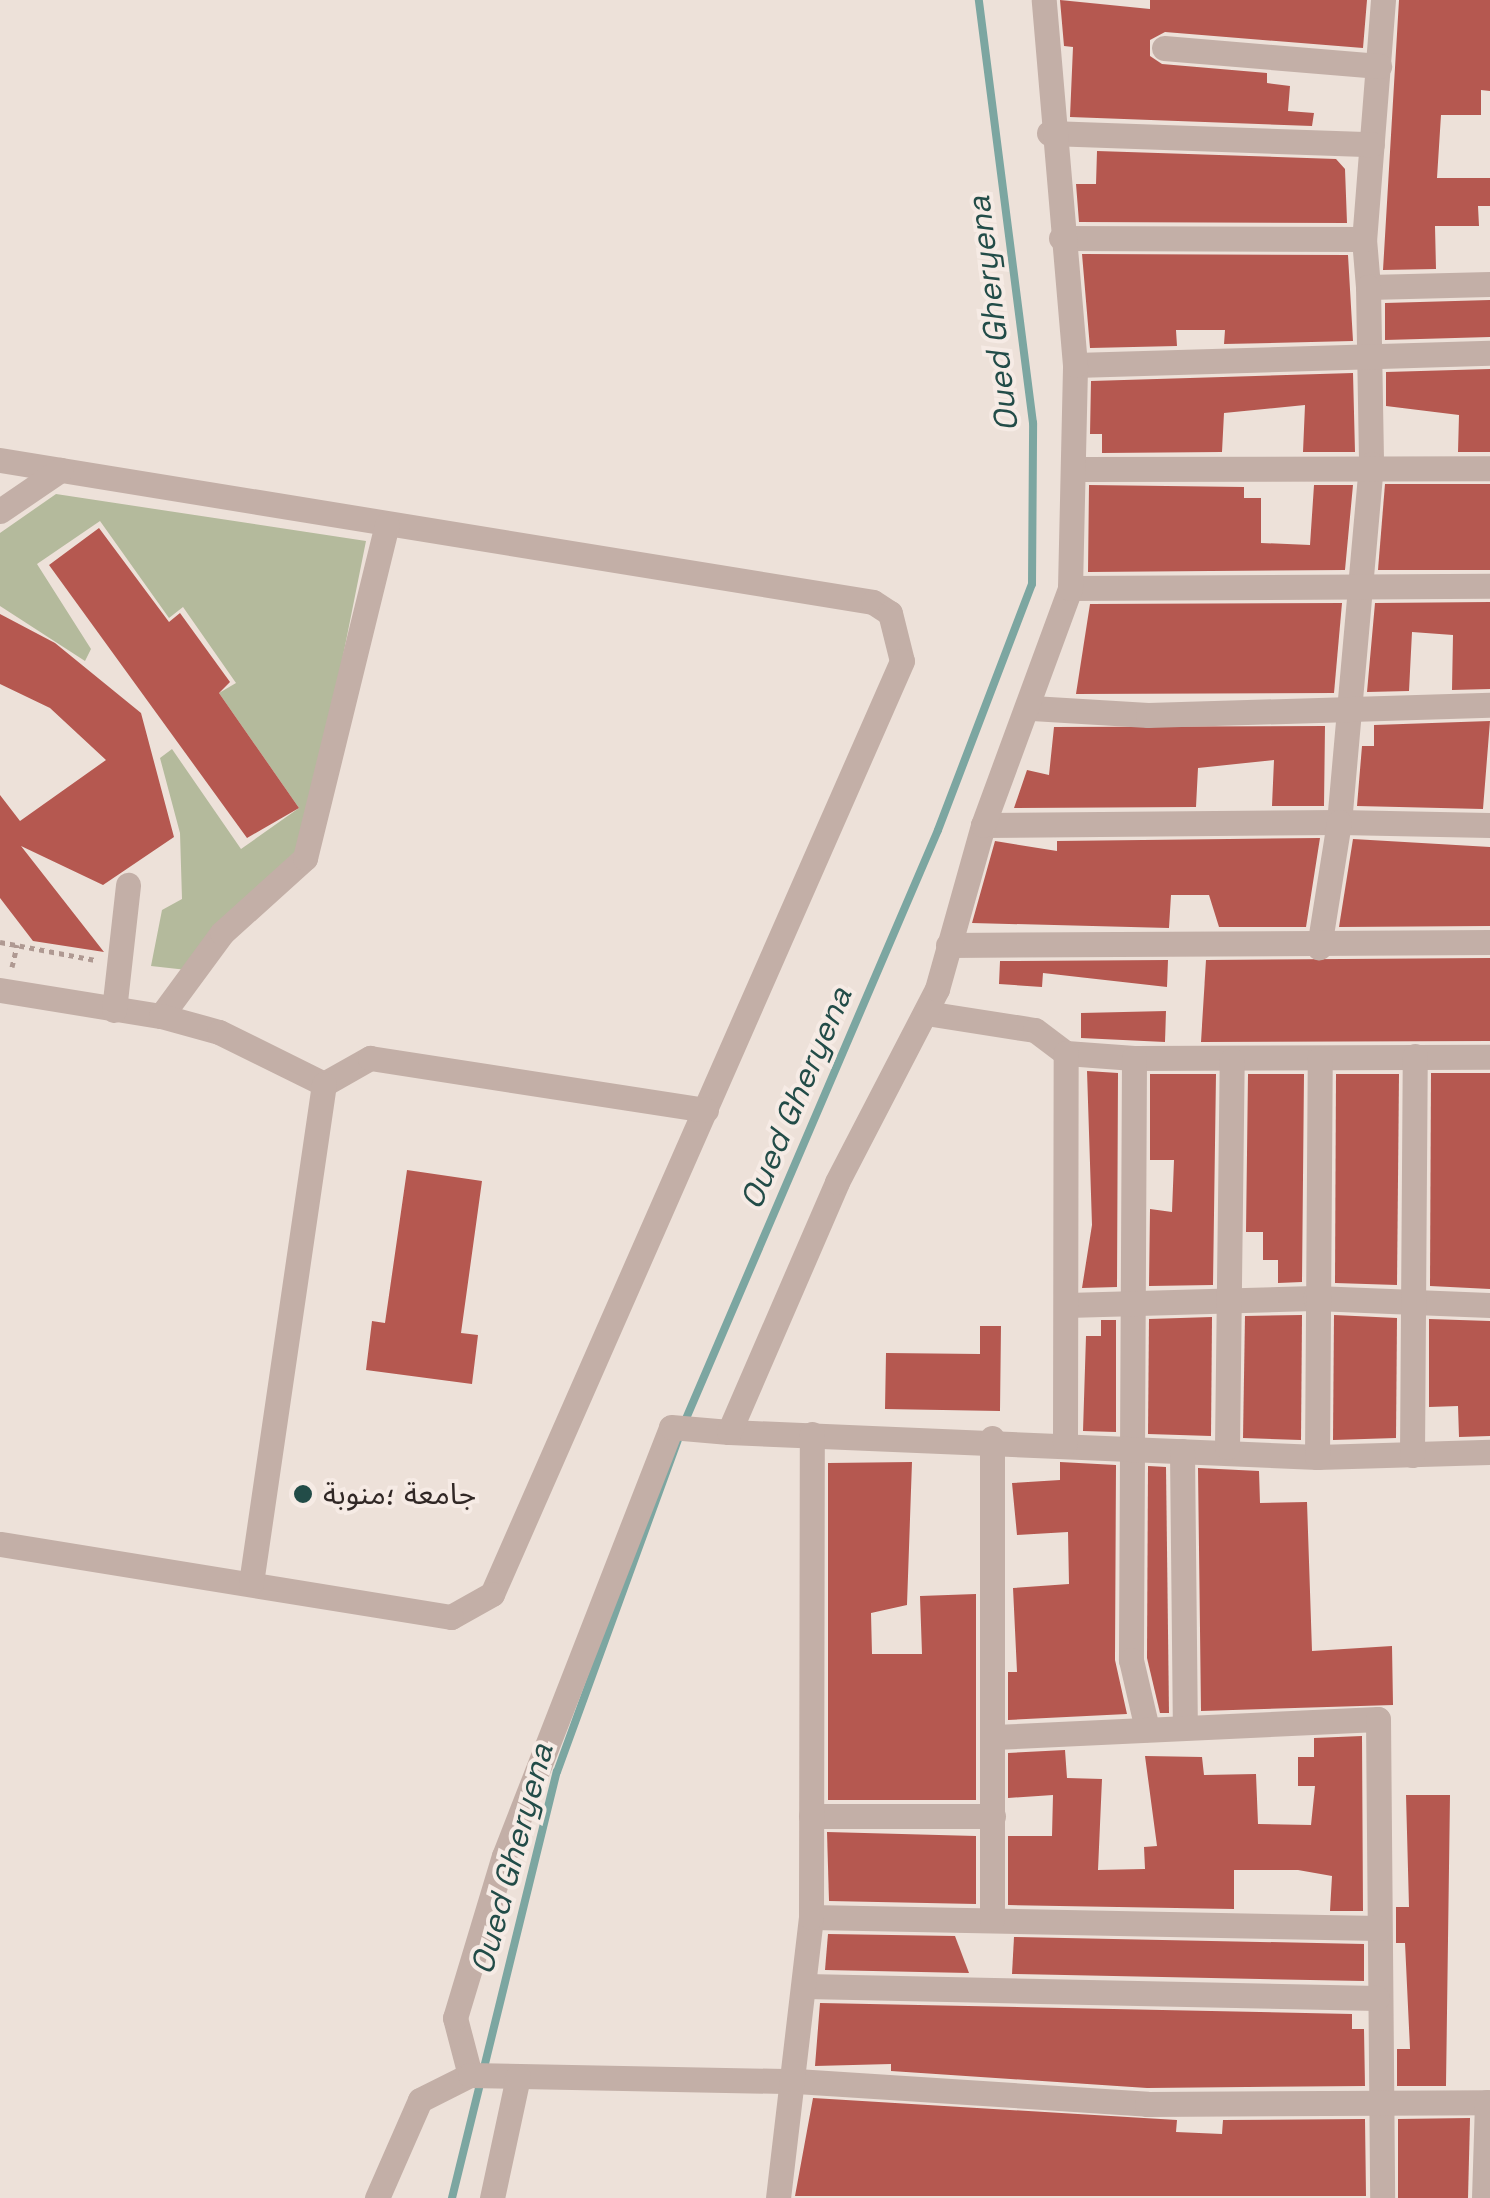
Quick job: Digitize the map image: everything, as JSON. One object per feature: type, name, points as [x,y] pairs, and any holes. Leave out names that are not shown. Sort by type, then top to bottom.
[{"type":"street","points":[[728,1432],[837,1182],[926,1014],[983,825],[1032,708],[1070,588],[1078,469],[1075,365],[1049,133],[1044,0]]},
{"type":"street","points":[[1319,947],[1352,706],[1371,464],[1373,353],[1364,239],[1384,0]]},
{"type":"street","points":[[1164,48],[1379,66]]},
{"type":"street","points":[[1049,133],[1372,144]]},
{"type":"street","points":[[1061,238],[1364,239]]},
{"type":"street","points":[[1368,286],[1490,284]]},
{"type":"street","points":[[1075,365],[1490,352]]},
{"type":"street","points":[[0,460],[872,602],[890,613],[902,660],[894,686],[492,1594],[451,1616],[0,1544]]},
{"type":"street","points":[[1078,469],[1371,464],[1490,468]]},
{"type":"street","points":[[0,511],[60,470]]},
{"type":"street","points":[[161,1016],[222,932],[315,839],[386,525]]},
{"type":"street","points":[[1070,588],[1361,591],[1490,586]]},
{"type":"street","points":[[1032,708],[1148,715],[1490,704]]},
{"type":"street","points":[[983,825],[1490,825]]},
{"type":"street","points":[[114,1010],[128,885]]},
{"type":"street","points":[[948,945],[1319,947],[1490,942]]},
{"type":"street","points":[[0,990],[161,1016],[219,1032],[324,1084]]},
{"type":"street","points":[[926,1014],[1035,1030],[1066,1052],[1134,1058],[1490,1057]]},
{"type":"street","points":[[1065,1444],[1066,1052]]},
{"type":"street","points":[[1412,1455],[1416,1056]]},
{"type":"street","points":[[324,1084],[370,1058],[706,1110]]},
{"type":"street","points":[[1134,1058],[1128,1446],[1132,1660],[1147,1729]]},
{"type":"street","points":[[1226,1447],[1232,1304],[1232,1060]]},
{"type":"street","points":[[1317,1458],[1314,1298],[1320,1060]]},
{"type":"street","points":[[251,1583],[324,1084]]},
{"type":"street","points":[[1067,1305],[1232,1304],[1314,1298],[1490,1306]]},
{"type":"street","points":[[492,2198],[494,2076],[455,2018],[504,1856],[682,1427],[728,1432],[992,1438],[1182,1451],[1226,1447],[1317,1458],[1490,1452]]},
{"type":"street","points":[[778,2198],[796,2081],[811,1917],[812,1434]]},
{"type":"street","points":[[992,1438],[992,1920]]},
{"type":"street","points":[[1182,1451],[1186,1727]]},
{"type":"street","points":[[994,1737],[1378,1719],[1377,1998],[1382,2198]]},
{"type":"street","points":[[811,1816],[993,1816]]},
{"type":"street","points":[[811,1917],[1379,1928]]},
{"type":"street","points":[[806,1986],[1377,1998]]},
{"type":"street","points":[[376,2198],[420,2100],[494,2076],[796,2081],[1147,2104],[1379,2098],[1489,2102],[1484,2198]]},
{"type":"path","points":[[2,940],[119,964]]},
{"type":"green space","points":[[56,494],[366,541],[305,846],[187,970],[151,966],[162,910],[182,899],[180,833],[160,758],[172,749],[241,849],[299,808],[219,693],[236,683],[183,607],[169,618],[100,521],[37,564],[91,649],[85,661],[0,606],[0,533]]},
{"type":"building","points":[[1060,0],[1150,9],[1150,0],[1367,0],[1363,48],[1165,32],[1150,40],[1150,56],[1162,64],[1267,73],[1267,83],[1290,86],[1288,111],[1314,113],[1312,126],[1070,117],[1073,47],[1064,46]]},
{"type":"building","points":[[1399,0],[1490,0],[1490,91],[1481,90],[1481,115],[1441,115],[1437,178],[1490,178],[1490,206],[1478,206],[1479,226],[1435,226],[1436,269],[1383,270]]},
{"type":"building","points":[[1097,151],[1336,159],[1345,169],[1347,223],[1079,222],[1076,184],[1096,184]]},
{"type":"building","points":[[1082,254],[1348,255],[1353,341],[1224,344],[1225,330],[1176,330],[1177,346],[1090,348]]},
{"type":"building","points":[[1490,300],[1490,337],[1385,340],[1385,303]]},
{"type":"building","points":[[1490,369],[1490,452],[1458,452],[1459,415],[1386,406],[1386,372]]},
{"type":"building","points":[[1353,373],[1355,452],[1303,452],[1305,405],[1224,413],[1222,452],[1102,453],[1102,434],[1090,434],[1091,381]]},
{"type":"building","points":[[1385,484],[1490,484],[1490,570],[1378,570]]},
{"type":"building","points":[[1089,485],[1244,487],[1244,498],[1261,498],[1261,543],[1310,545],[1314,485],[1353,485],[1345,570],[1088,572]]},
{"type":"building","points":[[99,528],[169,622],[180,613],[230,682],[219,693],[299,808],[247,838],[49,565]]},
{"type":"building","points":[[1490,602],[1490,689],[1452,690],[1453,635],[1412,632],[1409,691],[1367,692],[1375,603]]},
{"type":"building","points":[[1342,603],[1334,693],[1076,694],[1090,604]]},
{"type":"building","points":[[0,614],[55,643],[141,713],[174,837],[103,885],[21,846],[104,952],[33,941],[0,898],[0,795],[20,821],[106,760],[50,708],[0,684]]},
{"type":"building","points":[[1490,721],[1483,809],[1357,806],[1362,746],[1374,746],[1374,725]]},
{"type":"building","points":[[1325,726],[1324,806],[1272,806],[1274,760],[1198,768],[1196,807],[1014,808],[1027,770],[1049,775],[1054,727]]},
{"type":"building","points":[[1320,838],[1306,927],[1219,927],[1209,895],[1171,895],[1169,928],[972,923],[995,841],[1057,851],[1057,841]]},
{"type":"building","points":[[1353,839],[1490,847],[1490,926],[1339,927]]},
{"type":"building","points":[[1490,958],[1490,1041],[1201,1042],[1206,960]]},
{"type":"building","points":[[1168,960],[1167,987],[1043,973],[1042,987],[999,984],[1000,961]]},
{"type":"building","points":[[1166,1011],[1165,1042],[1081,1038],[1081,1013]]},
{"type":"building","points":[[1087,1071],[1118,1073],[1117,1287],[1082,1288],[1092,1225]]},
{"type":"building","points":[[1431,1073],[1490,1073],[1490,1289],[1430,1286]]},
{"type":"building","points":[[1150,1074],[1216,1074],[1213,1285],[1149,1286],[1150,1209],[1172,1212],[1174,1160],[1150,1160]]},
{"type":"building","points":[[1248,1074],[1304,1074],[1302,1282],[1278,1283],[1278,1260],[1263,1260],[1263,1232],[1246,1232]]},
{"type":"building","points":[[1336,1074],[1399,1074],[1397,1285],[1335,1283]]},
{"type":"building","points":[[407,1170],[482,1181],[461,1333],[478,1335],[472,1384],[366,1370],[372,1321],[385,1323]]},
{"type":"building","points":[[1302,1315],[1301,1440],[1243,1438],[1245,1316]]},
{"type":"building","points":[[1334,1315],[1397,1318],[1396,1438],[1333,1440]]},
{"type":"building","points":[[1212,1317],[1211,1436],[1148,1434],[1149,1319]]},
{"type":"building","points":[[1429,1319],[1490,1321],[1490,1436],[1459,1437],[1458,1406],[1429,1407]]},
{"type":"building","points":[[1101,1320],[1116,1320],[1116,1432],[1083,1431],[1086,1336],[1101,1336]]},
{"type":"building","points":[[980,1326],[1001,1326],[1000,1411],[885,1409],[886,1353],[980,1354]]},
{"type":"building","points":[[912,1462],[907,1605],[871,1613],[872,1654],[922,1654],[920,1596],[976,1594],[976,1800],[828,1800],[828,1463]]},
{"type":"building","points":[[1060,1462],[1116,1465],[1115,1660],[1127,1714],[1008,1720],[1008,1672],[1017,1672],[1013,1588],[1069,1584],[1068,1532],[1017,1535],[1012,1483],[1060,1480]]},
{"type":"building","points":[[1148,1466],[1166,1467],[1169,1713],[1160,1713],[1147,1658]]},
{"type":"building","points":[[1198,1468],[1259,1471],[1260,1503],[1307,1502],[1312,1651],[1392,1646],[1393,1705],[1201,1711]]},
{"type":"building","points":[[1362,1736],[1363,1911],[1330,1911],[1332,1876],[1298,1870],[1234,1870],[1234,1909],[1008,1905],[1008,1836],[1052,1836],[1053,1795],[1008,1798],[1008,1753],[1065,1750],[1067,1778],[1102,1779],[1098,1870],[1145,1869],[1144,1847],[1157,1846],[1145,1756],[1202,1757],[1204,1775],[1256,1774],[1258,1824],[1311,1825],[1315,1786],[1298,1786],[1298,1757],[1314,1757],[1314,1738]]},
{"type":"building","points":[[1406,1795],[1450,1795],[1446,2086],[1397,2086],[1397,2049],[1410,2049],[1405,1943],[1396,1943],[1396,1907],[1409,1907]]},
{"type":"building","points":[[827,1832],[976,1836],[976,1904],[829,1901]]},
{"type":"building","points":[[828,1934],[955,1936],[969,1973],[825,1970]]},
{"type":"building","points":[[1014,1937],[1364,1944],[1364,1981],[1012,1974]]},
{"type":"building","points":[[820,2003],[1352,2014],[1352,2029],[1364,2029],[1365,2086],[1147,2088],[891,2071],[891,2064],[815,2066]]},
{"type":"building","points":[[813,2098],[1177,2120],[1176,2132],[1222,2134],[1223,2120],[1365,2119],[1366,2196],[795,2196]]},
{"type":"building","points":[[1470,2118],[1468,2198],[1398,2198],[1398,2119]]},
{"type":"waterway","name":"Oued Gheryena","points":[[452,2198],[557,1772],[682,1428],[938,830],[1032,584],[1033,423],[979,0]]},
{"type":"place","name":"جامعة ؛منوبة","points":[[303,1494]]}]
